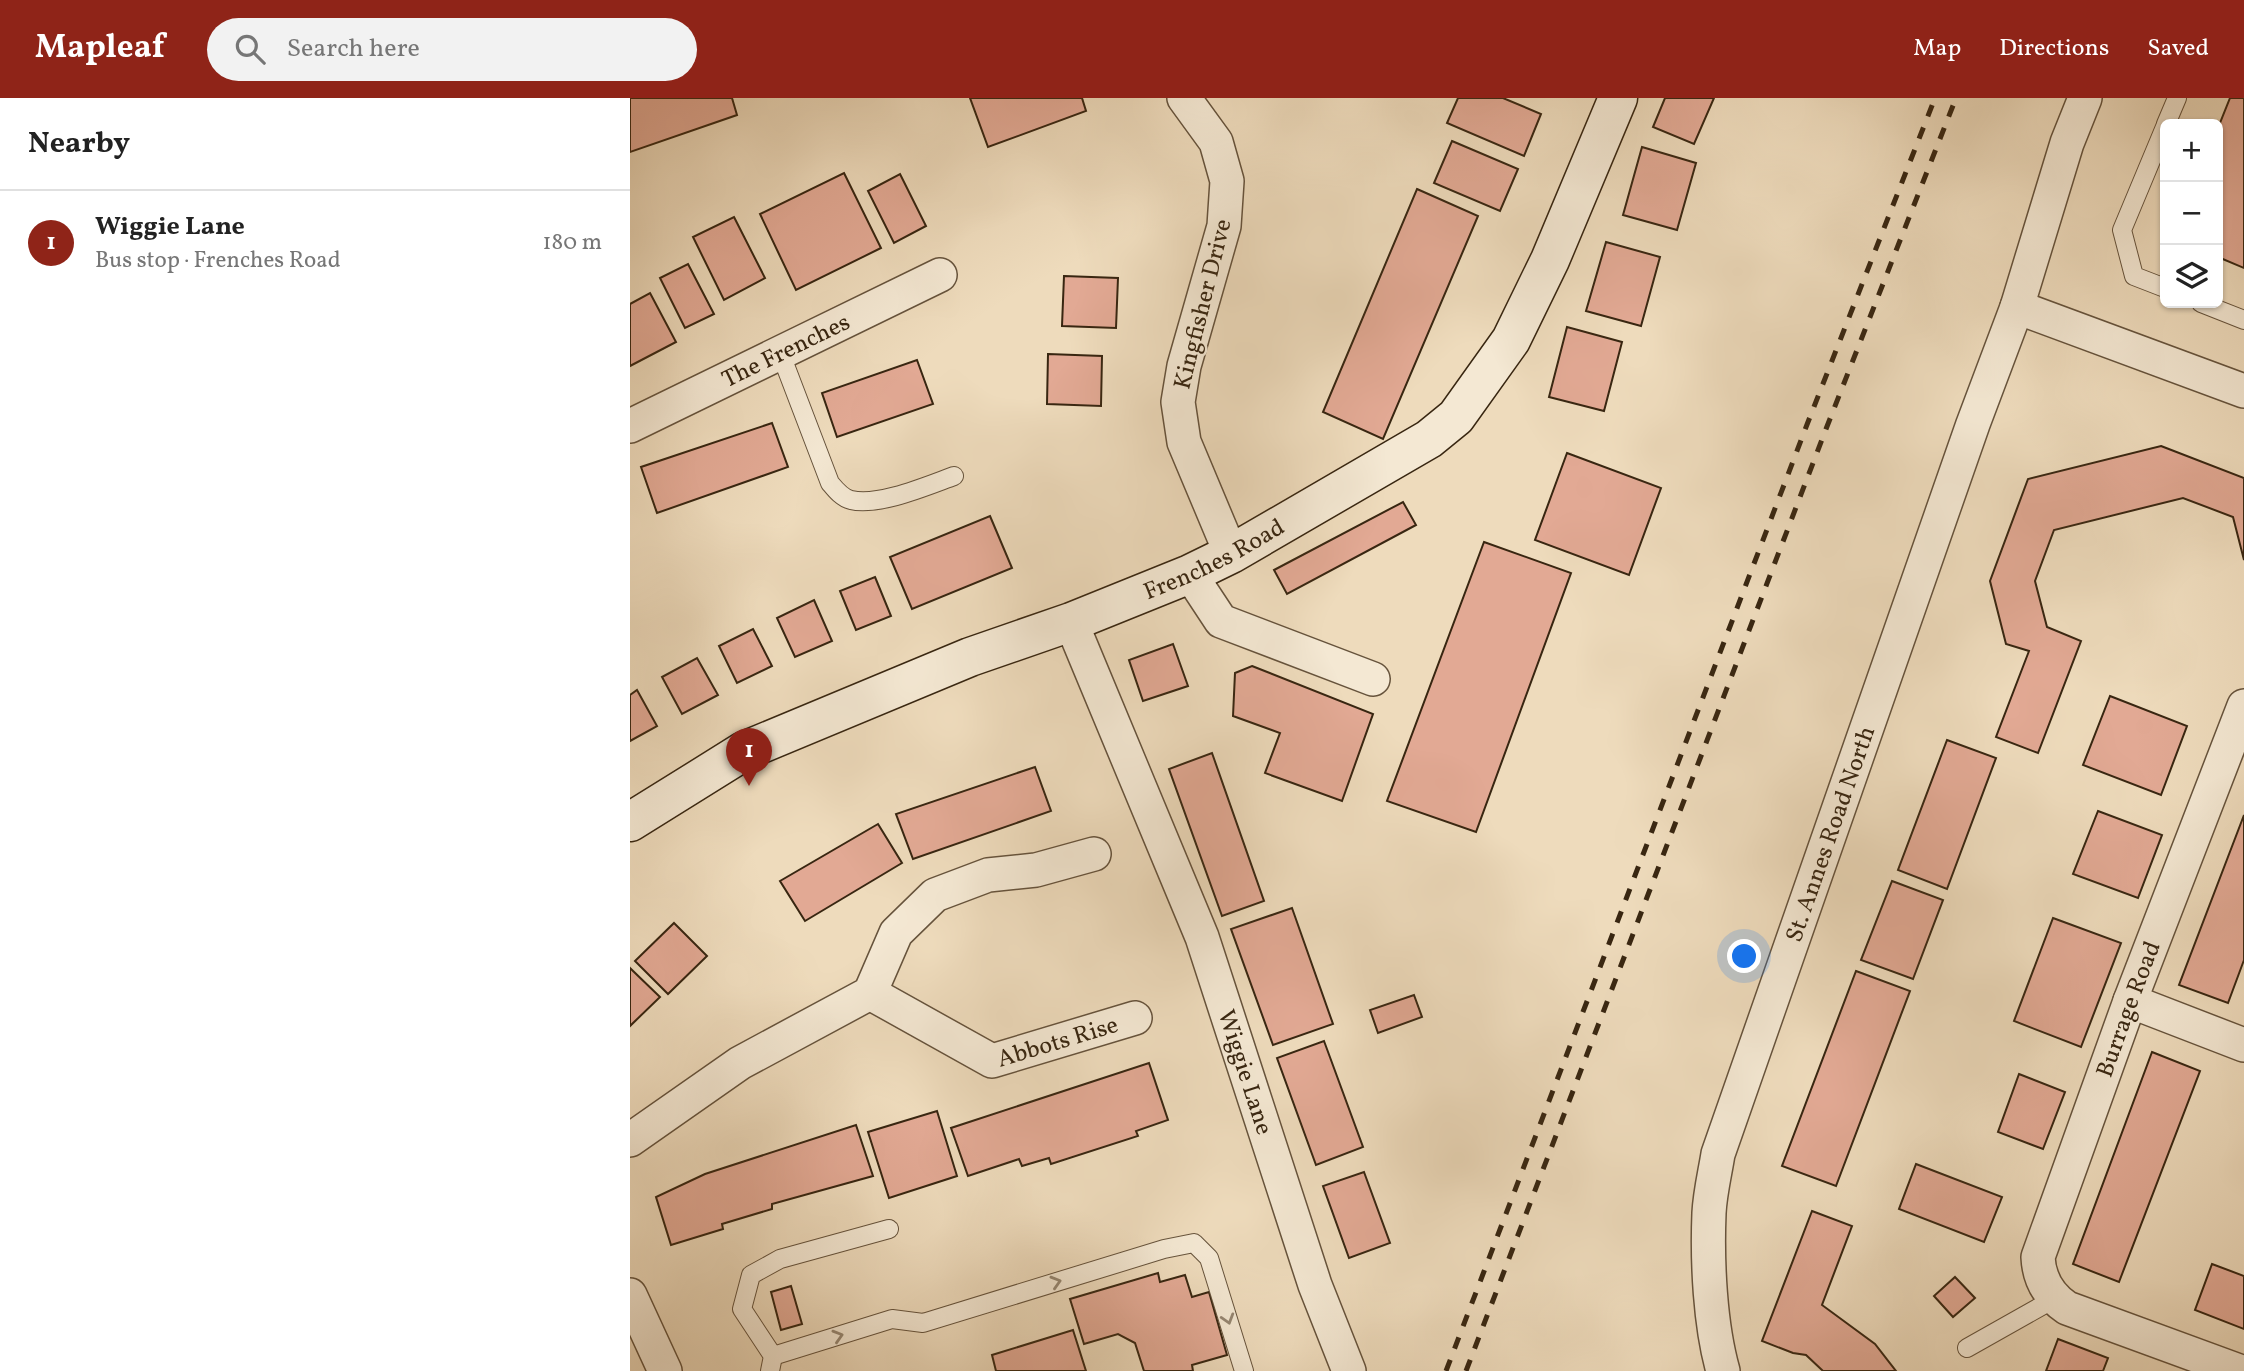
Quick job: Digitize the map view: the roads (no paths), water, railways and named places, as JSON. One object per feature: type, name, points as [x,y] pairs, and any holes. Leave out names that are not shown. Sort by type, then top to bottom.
[{"type":"street","name":"Kingfisher Drive","points":[[1184,98],[1216,142],[1227,180],[1224,226],[1184,366],[1178,402],[1184,442],[1231,554]]},
{"type":"street","name":"Frenches Road","points":[[630,822],[744,751],[970,657],[1071,622],[1190,574],[1231,554],[1429,439],[1456,417],[1511,340],[1550,260],[1618,98]]},
{"type":"street","name":"St. Annes Road North","points":[[1723,1371],[1717,1349],[1708,1256],[1709,1211],[1718,1154],[1968,438],[2017,307],[2067,143],[2085,98]]},
{"type":"street","name":"The Frenches","points":[[630,426],[940,275]]},
{"type":"street","points":[[2017,307],[2244,391]]},
{"type":"street","points":[[1190,574],[1221,621],[1373,679]]},
{"type":"street","name":"Wiggie Lane","points":[[1071,622],[1202,937],[1315,1285],[1349,1371]]},
{"type":"street","name":"Burrage Road","points":[[2060,1303],[2039,1272],[2038,1257],[2130,1001],[2244,706]]},
{"type":"street","points":[[630,1140],[740,1063],[870,993],[896,933],[934,895],[988,875],[1036,870],[1094,854]]},
{"type":"street","name":"Abbots Rise","points":[[870,993],[992,1061],[1135,1018]]},
{"type":"street","points":[[2130,1001],[2244,1045]]},
{"type":"street","points":[[630,1295],[664,1371]]},
{"type":"street","points":[[2060,1303],[2239,1371]]},
{"type":"lane","points":[[2168,119],[2177,98]]},
{"type":"lane","points":[[2160,139],[2122,230],[2134,276],[2160,286]]},
{"type":"lane","points":[[2214,308],[2244,320]]},
{"type":"lane","points":[[780,352],[830,482],[837,491],[850,500],[871,500],[910,492],[954,476]]},
{"type":"lane","points":[[889,1228],[780,1259],[751,1275],[742,1309],[771,1363],[892,1319],[923,1323],[1164,1249],[1194,1243],[1209,1258],[1244,1371]]},
{"type":"lane","points":[[1967,1348],[2060,1303]]},
{"type":"railway","points":[[1446,1371],[1808,422],[1935,98]]},
{"type":"railway","points":[[1466,1371],[1826,429],[1956,98]]},
{"type":"place","name":"Wiggie Lane","points":[[749,786]]}]
